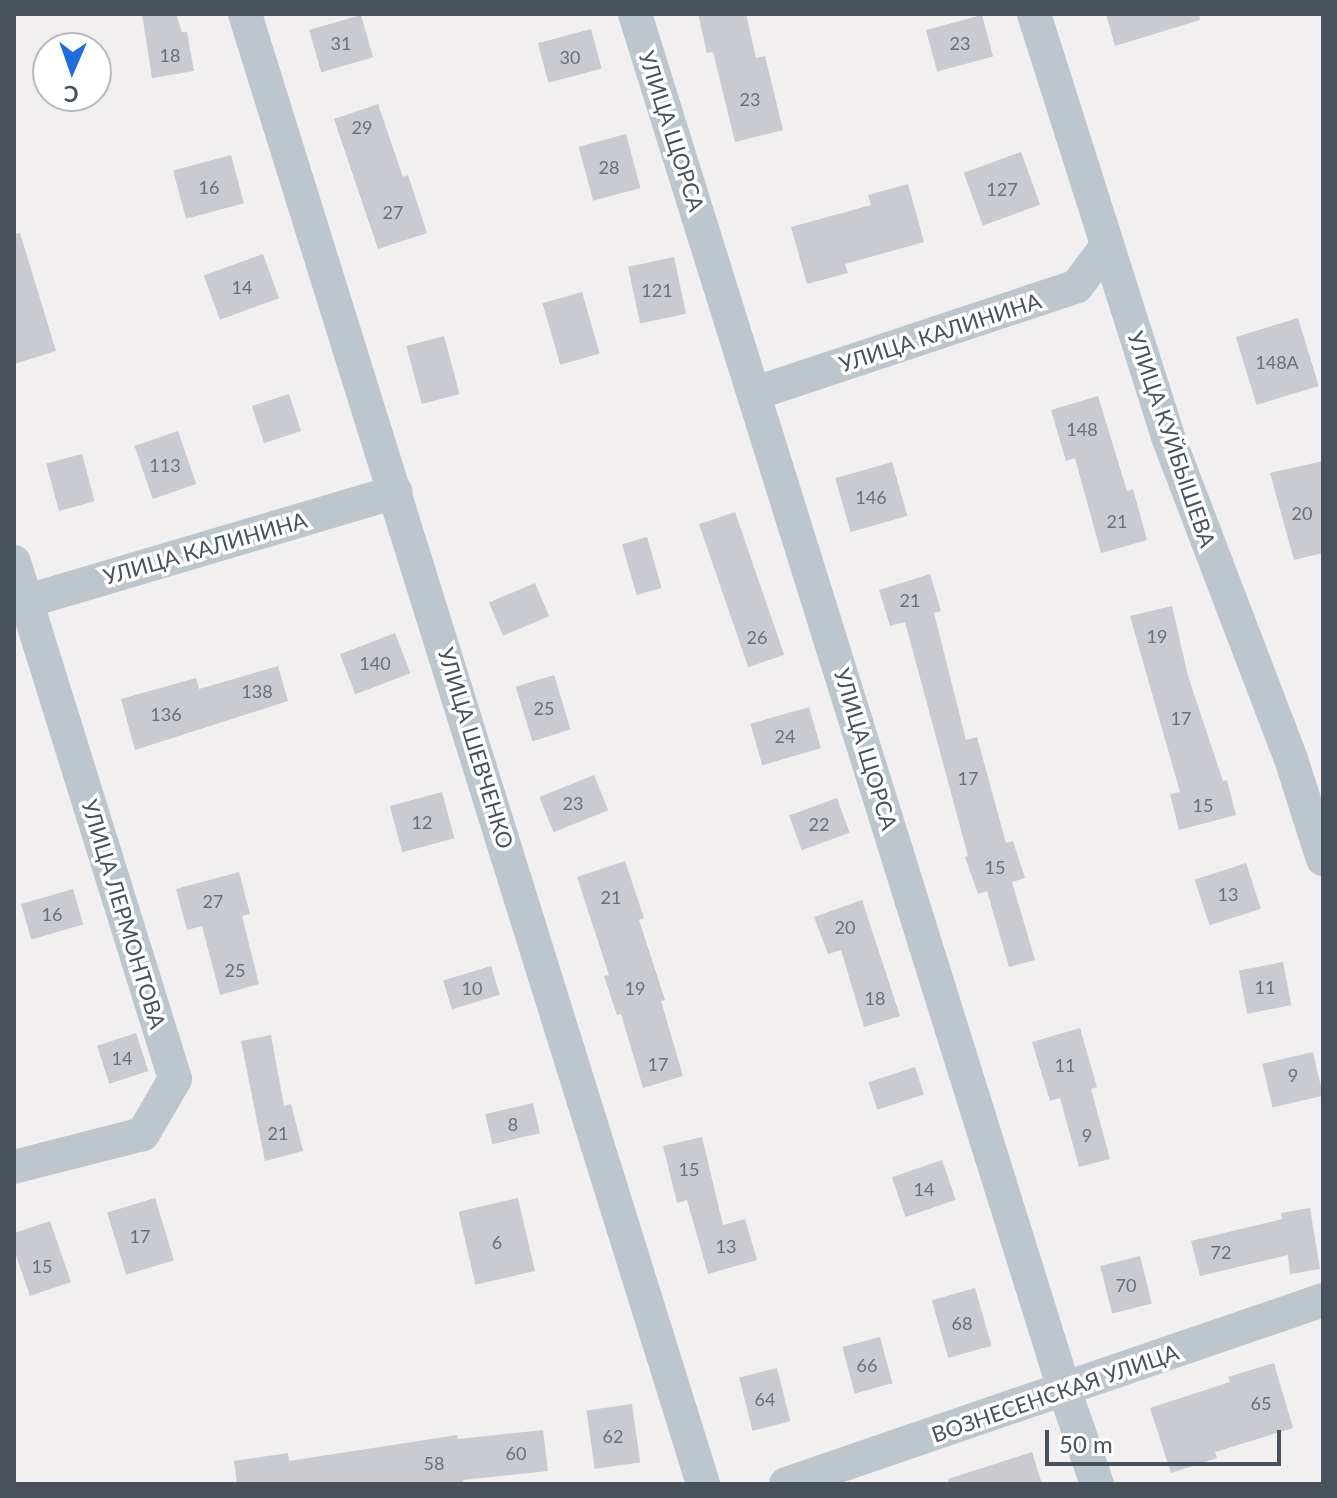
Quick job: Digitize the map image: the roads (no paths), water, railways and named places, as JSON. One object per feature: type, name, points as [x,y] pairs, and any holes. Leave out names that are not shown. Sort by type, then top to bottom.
[{"type":"street","name":"УЛИЦА ШЕВЧЕНКО","points":[[245,14],[703,1484]]},
{"type":"street","name":"УЛИЦА ЩОРСА","points":[[635,14],[756,393],[1065,1392],[1097,1484]]},
{"type":"street","name":"УЛИЦА КУЙБЫШЕВА","points":[[1034,14],[1168,437],[1291,759],[1323,859]]},
{"type":"street","name":"УЛИЦА КАЛИНИНА","points":[[756,393],[1077,286],[1107,246]]},
{"type":"street","name":"УЛИЦА КАЛИНИНА","points":[[20,603],[396,492]]},
{"type":"street","name":"УЛИЦА ЛЕРМОНТОВА","points":[[14,562],[20,603],[175,1079],[143,1134],[14,1167]]},
{"type":"street","name":"ВОЗНЕСЕНСКАЯ УЛИЦА","points":[[786,1484],[1065,1392],[1323,1300]]}]
